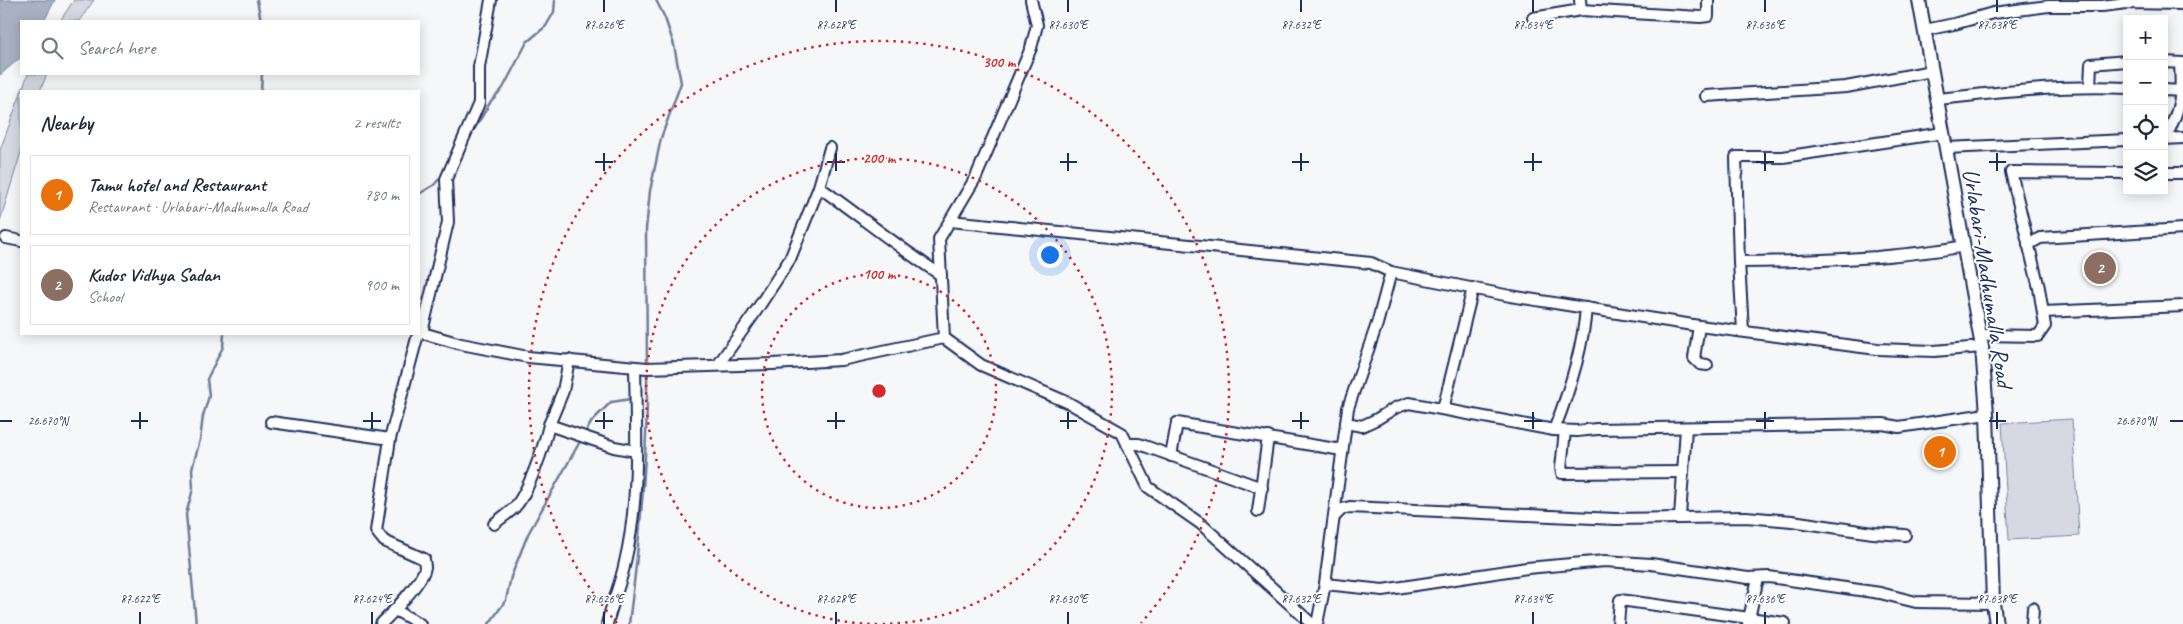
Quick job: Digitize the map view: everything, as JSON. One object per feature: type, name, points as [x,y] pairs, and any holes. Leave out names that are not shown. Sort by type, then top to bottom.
[{"type":"main road","name":"Urlabari-Madhumalla Road","points":[[1919,0],[1981,341],[1987,414],[1993,603],[1996,624]]},
{"type":"street","points":[[491,0],[479,67],[479,103],[446,179],[448,222],[420,333],[513,355],[635,367],[772,364],[841,360],[944,338],[981,365],[1069,403],[1122,433],[1148,487],[1201,524],[1312,624]]},
{"type":"street","points":[[944,338],[939,239],[976,177],[1031,48],[1037,25],[1031,0]]},
{"type":"street","points":[[1533,18],[1580,5],[1700,17],[1708,16],[1708,0]]},
{"type":"street","points":[[1925,30],[1993,13],[2048,6],[2102,6],[2127,2],[2183,4]]},
{"type":"street","points":[[2090,87],[2091,64],[2123,62]]},
{"type":"street","points":[[2168,62],[2181,63],[2182,91],[2178,114],[2168,133]]},
{"type":"street","points":[[1706,96],[1846,87],[1932,72]]},
{"type":"street","points":[[1938,99],[2017,90],[2090,87],[2123,88]]},
{"type":"street","points":[[2168,90],[2182,91]]},
{"type":"street","points":[[1743,331],[1736,157],[1782,157],[1943,133]]},
{"type":"street","points":[[2168,139],[2183,138]]},
{"type":"street","points":[[1946,148],[2123,140]]},
{"type":"street","points":[[718,365],[790,259],[819,187],[830,148]]},
{"type":"street","points":[[950,221],[1371,263],[1392,272],[1473,288],[1699,326],[1877,349],[1934,351],[1981,341],[2038,336],[2046,326],[2011,172],[2123,173]]},
{"type":"street","points":[[2168,173],[2183,173]]},
{"type":"street","points":[[819,187],[897,246],[941,275]]},
{"type":"street","points":[[2028,245],[2040,238],[2183,229]]},
{"type":"street","points":[[6,238],[20,241]]},
{"type":"street","points":[[1739,262],[1845,259],[1938,252],[1964,246]]},
{"type":"street","points":[[1317,624],[1325,584],[1348,408],[1377,324],[1392,272]]},
{"type":"street","points":[[1443,409],[1473,288]]},
{"type":"street","points":[[2043,312],[2183,306]]},
{"type":"street","points":[[1554,430],[1578,356],[1585,325],[1586,308]]},
{"type":"street","points":[[1699,326],[1694,358],[1700,364],[1707,365]]},
{"type":"street","points":[[381,624],[395,610],[422,576],[425,567],[424,560],[384,541],[378,536],[376,531],[390,439],[419,335]]},
{"type":"street","points":[[494,524],[516,506],[525,491],[563,391],[569,360]]},
{"type":"street","points":[[607,624],[626,561],[633,510],[636,452],[635,367]]},
{"type":"street","points":[[1346,423],[1362,426],[1395,408],[1409,403],[1554,430],[1883,424],[1899,427],[1987,414]]},
{"type":"street","points":[[270,422],[390,439]]},
{"type":"street","points":[[1171,456],[1177,423],[1342,450]]},
{"type":"street","points":[[549,425],[614,447],[636,452]]},
{"type":"street","points":[[1680,517],[1686,428]]},
{"type":"street","points":[[1565,430],[1562,473],[1683,472]]},
{"type":"street","points":[[1258,511],[1268,438]]},
{"type":"street","points":[[1127,444],[1139,444],[1262,488]]},
{"type":"street","points":[[1334,517],[1342,509],[1350,507],[1615,519],[1746,517],[1783,520],[1873,533],[1905,535]]},
{"type":"street","points":[[1325,584],[1383,590],[1527,568],[1605,561],[1651,564],[1748,578],[1769,577],[1870,592],[1916,602],[1993,603]]},
{"type":"street","points":[[1748,621],[1758,578]]},
{"type":"street","points":[[1618,624],[1620,600],[1748,621],[1785,623]]},
{"type":"street","points":[[2032,624],[2033,608]]},
{"type":"street","points":[[395,610],[420,624]]},
{"type":"shaded area","points":[[74,0],[94,0],[80,20],[61,20]]},
{"type":"shaded area","points":[[28,75],[47,75],[40,90],[22,90]]},
{"type":"shaded area","points":[[20,96],[20,155],[0,221],[0,150]]},
{"type":"shaded area","points":[[2072,419],[2079,536],[2009,540],[2002,423]]},
{"type":"water","points":[[0,0],[55,0],[45,20],[20,20],[20,58],[0,75]]},
{"type":"waterway","points":[[257,0],[261,20]]},
{"type":"waterway","points":[[475,128],[491,101],[503,88],[527,42],[546,26],[554,12],[555,0]]},
{"type":"waterway","points":[[647,364],[646,229],[650,191],[661,138],[681,83],[674,45],[665,18],[656,0]]},
{"type":"waterway","points":[[261,90],[262,75]]},
{"type":"waterway","points":[[420,193],[434,185],[444,173]]},
{"type":"waterway","points":[[196,624],[186,514],[193,489],[192,469],[209,396],[207,379],[223,347],[224,335]]},
{"type":"waterway","points":[[629,624],[642,497],[646,434],[647,370]]},
{"type":"waterway","points":[[585,433],[592,421],[611,402],[631,399]]},
{"type":"waterway","points":[[489,624],[506,600],[511,577],[528,534],[582,438]]},
{"type":"place","name":"Kudos Vidhya Sadan","points":[[2100,268]]},
{"type":"place","name":"Tamu hotel and Restaurant","points":[[1940,452]]}]
